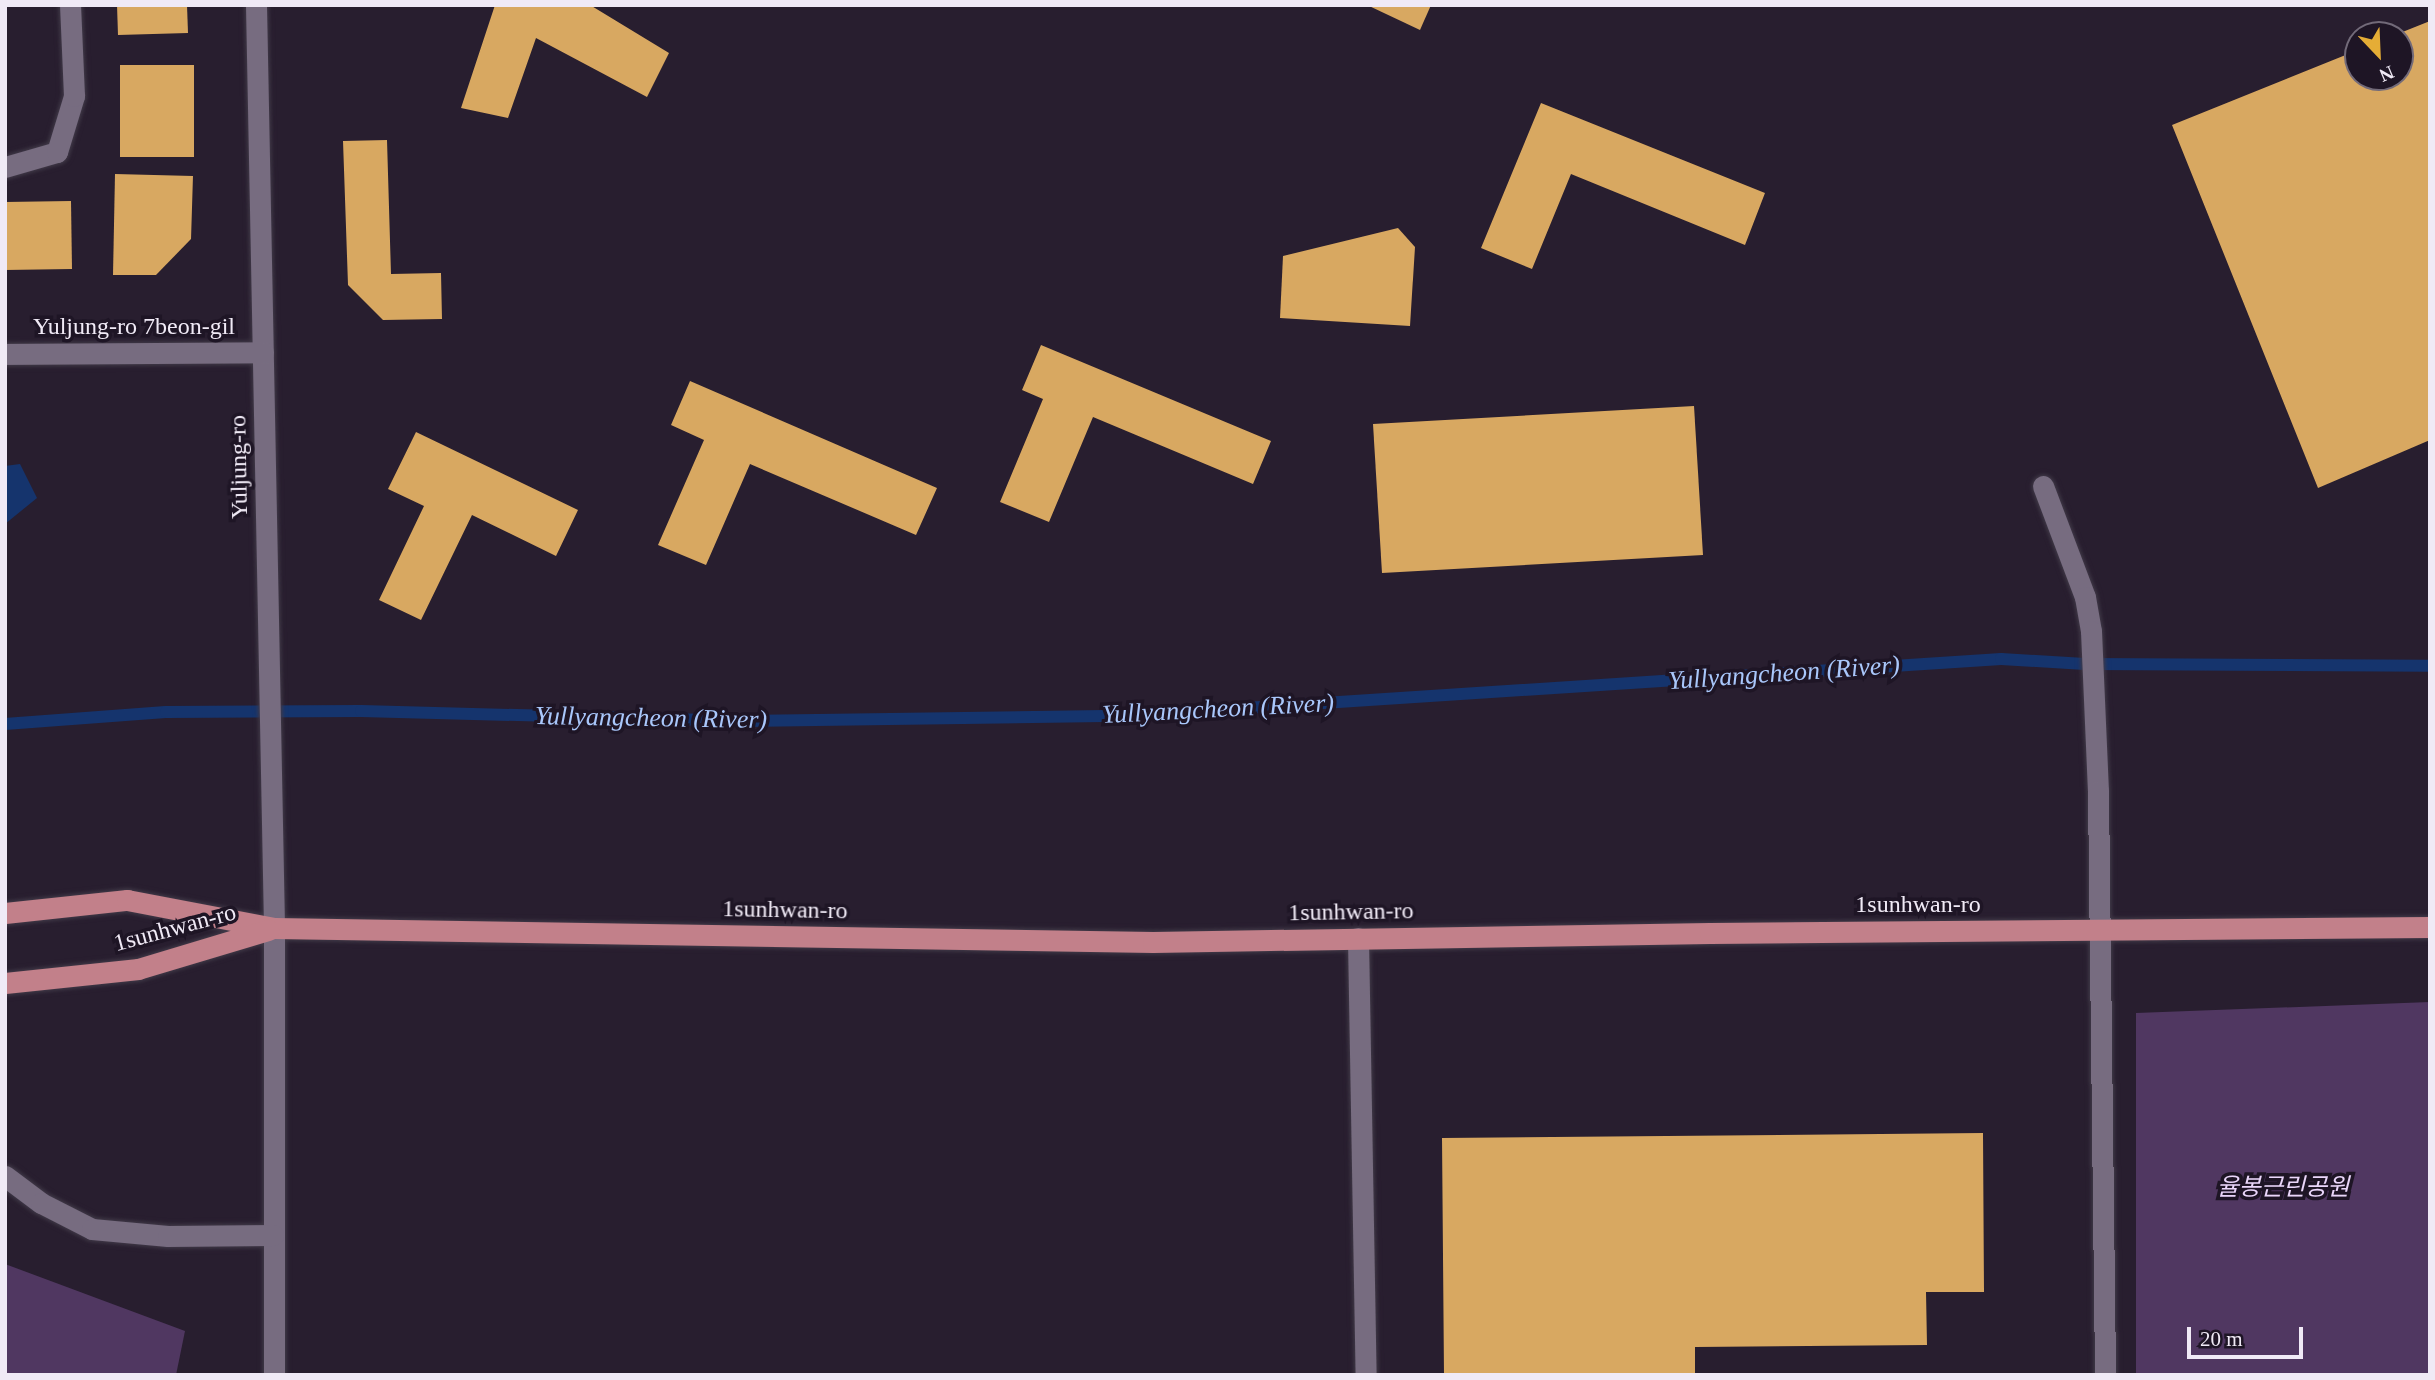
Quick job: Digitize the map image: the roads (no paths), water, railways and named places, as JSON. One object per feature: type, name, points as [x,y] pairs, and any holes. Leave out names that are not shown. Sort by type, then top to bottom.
[{"type":"main road","name":"1sunhwan-ro","points":[[5,913],[127,900],[274,929],[1153,942],[2430,927]]},
{"type":"main road","name":"1sunhwan-ro","points":[[5,983],[138,969],[274,929]]},
{"type":"street","points":[[5,167],[57,152],[74,96],[70,5]]},
{"type":"street","name":"Yuljung-ro","points":[[256,5],[274,929],[274,1375]]},
{"type":"street","name":"Yuljung-ro 7beon-gil","points":[[5,354],[263,352]]},
{"type":"street","points":[[2043,486],[2085,597],[2091,631],[2098,791],[2105,1375]]},
{"type":"street","points":[[1358,938],[1366,1375]]},
{"type":"street","points":[[5,1176],[41,1203],[92,1229],[168,1236],[272,1235]]},
{"type":"water","points":[[20,464],[37,498],[5,524],[5,466]]},
{"type":"waterway","name":"Yullyangcheon (River)","points":[[5,724],[166,712],[361,711],[746,721],[1122,716],[2001,659],[2085,664],[2430,666]]},
{"type":"park label","name":"율봉근린공원","points":[[2283,1188]]}]
